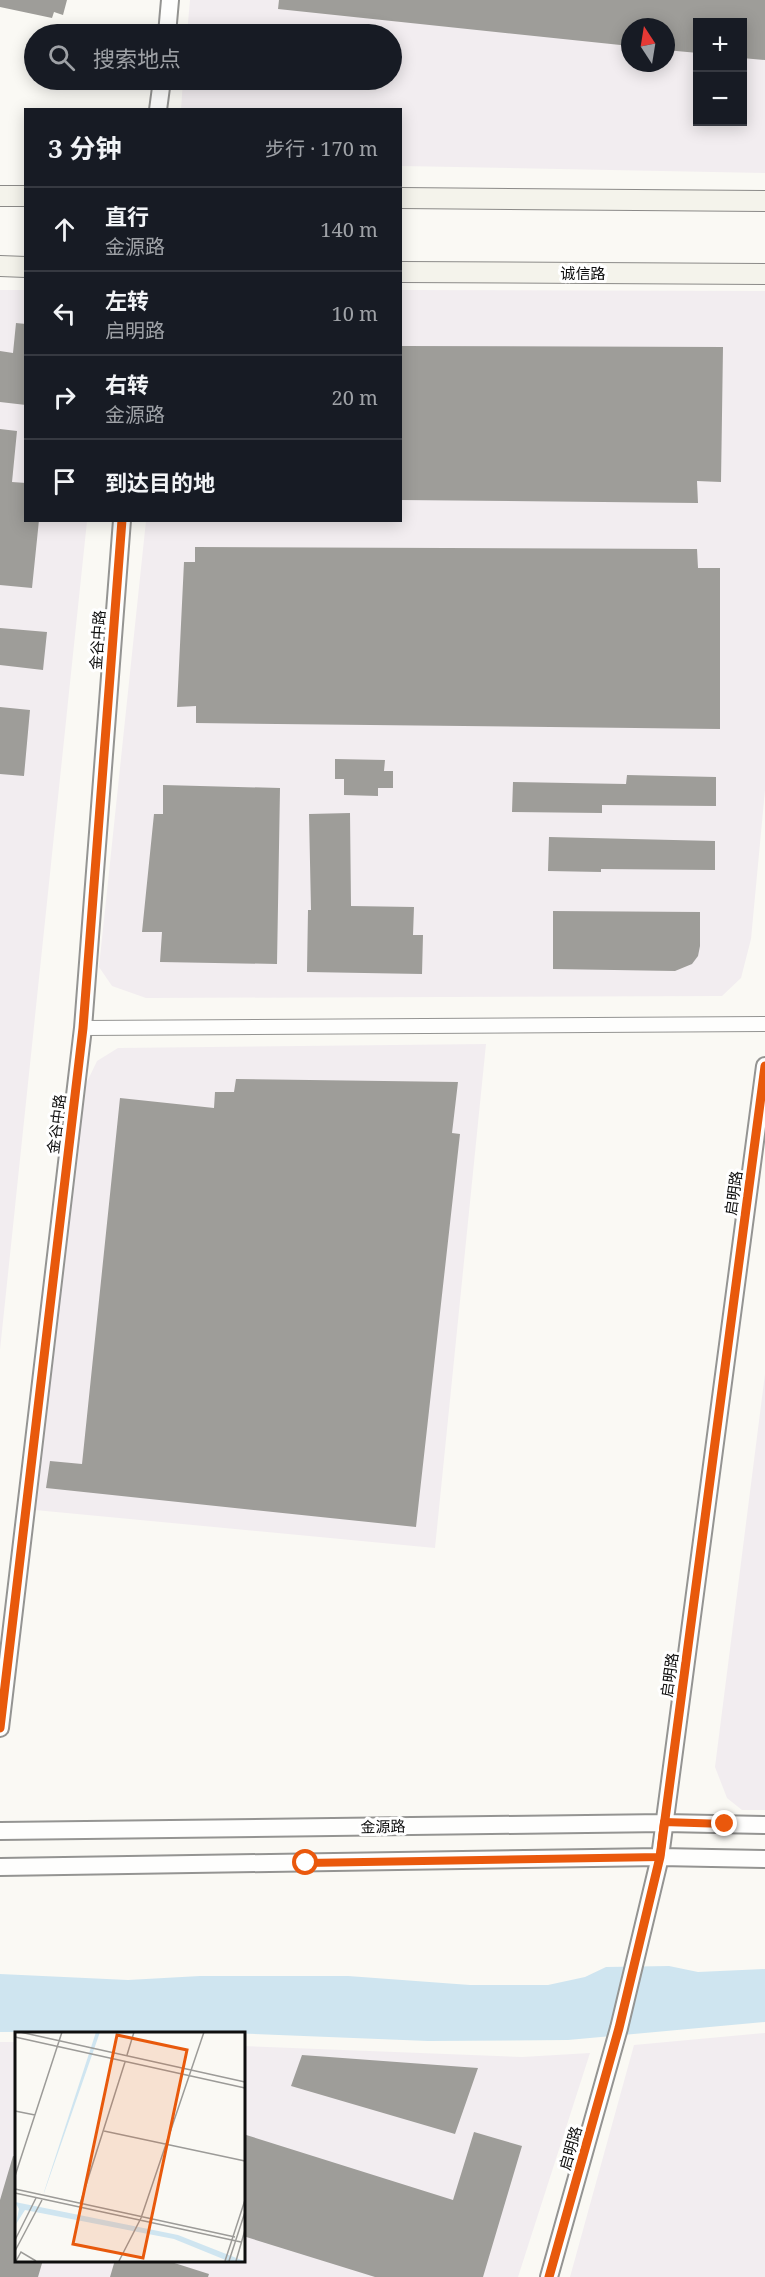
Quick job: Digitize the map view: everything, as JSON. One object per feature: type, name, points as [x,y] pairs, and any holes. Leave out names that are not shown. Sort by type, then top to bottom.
[{"type":"main road","points":[[0,196],[24,196]]},
{"type":"main road","points":[[402,198],[765,201]]},
{"type":"main road","points":[[0,266],[24,267]]},
{"type":"main road","name":"诚信路","points":[[402,272],[765,274]]},
{"type":"street","points":[[168,24],[170,0]]},
{"type":"street","points":[[158,108],[161,90]]},
{"type":"street","name":"金谷中路","points":[[0,1728],[83,1028],[122,522]]},
{"type":"street","points":[[83,1028],[765,1024]]},
{"type":"street","name":"启明路","points":[[549,2277],[619,2028],[660,1857],[765,1066]]},
{"type":"street","name":"金源路","points":[[0,1831],[664,1822],[765,1826]]},
{"type":"street","points":[[0,1867],[660,1857],[765,1859]]},
{"type":"shaded area","points":[[190,0],[765,0],[765,173],[402,166],[402,108],[181,108],[182,90],[402,90],[402,24],[188,24]]},
{"type":"shaded area","points":[[0,290],[24,290],[24,522],[87,522],[0,1350]]},
{"type":"shaded area","points":[[402,290],[765,291],[765,790],[751,939],[741,978],[722,996],[146,998],[112,986],[99,967],[146,522],[402,522]]},
{"type":"shaded area","points":[[486,1044],[435,1548],[35,1510],[85,1086],[97,1061],[118,1048]]},
{"type":"shaded area","points":[[765,1374],[765,1810],[742,1810],[727,1798],[715,1767]]},
{"type":"shaded area","points":[[765,2033],[765,2277],[570,2277],[634,2045]]},
{"type":"shaded area","points":[[0,2042],[15,2042],[15,2262],[244,2262],[244,2046],[522,2057],[590,2053],[518,2277],[0,2277]]},
{"type":"water","points":[[669,1966],[698,1972],[765,1969],[765,2022],[568,2040],[428,2041],[178,2031],[0,2032],[0,1974],[128,1980],[200,1976],[348,1976],[470,1985],[548,1985],[585,1977],[606,1967]]},
{"type":"building","points":[[0,0],[67,0],[63,15],[54,12],[52,18],[0,7]]},
{"type":"building","points":[[279,0],[765,0],[765,60],[747,58],[747,18],[693,18],[693,53],[675,51],[675,18],[621,18],[621,45],[278,9]]},
{"type":"building","points":[[16,323],[24,324],[24,405],[0,402],[0,351],[13,353]]},
{"type":"building","points":[[402,346],[723,347],[721,482],[697,481],[698,503],[402,500]]},
{"type":"building","points":[[0,429],[17,431],[12,482],[24,483],[24,522],[39,522],[32,588],[0,585]]},
{"type":"building","points":[[195,547],[697,549],[698,568],[720,568],[720,729],[196,723],[196,706],[177,707],[184,562],[195,562]]},
{"type":"building","points":[[0,628],[47,632],[43,670],[0,665]]},
{"type":"building","points":[[0,707],[30,710],[24,776],[0,774]]},
{"type":"building","points":[[335,759],[385,760],[384,771],[393,771],[393,788],[378,788],[378,796],[344,795],[344,779],[335,779]]},
{"type":"building","points":[[627,775],[716,777],[716,806],[602,805],[602,813],[512,812],[513,782],[626,784]]},
{"type":"building","points":[[163,785],[280,788],[277,964],[160,962],[162,932],[142,932],[154,814],[163,814]]},
{"type":"building","points":[[350,813],[351,906],[414,907],[413,935],[423,935],[422,974],[307,972],[308,910],[311,910],[309,814]]},
{"type":"building","points":[[549,837],[715,841],[715,870],[548,871]]},
{"type":"building","points":[[553,911],[700,912],[698,956],[692,964],[675,971],[553,969]]},
{"type":"building","points":[[236,1079],[458,1082],[452,1133],[460,1134],[416,1527],[46,1488],[50,1461],[82,1464],[120,1098],[214,1108],[215,1092],[234,1092]]},
{"type":"building","points":[[302,2055],[478,2068],[455,2134],[291,2086]]},
{"type":"building","points":[[474,2132],[522,2146],[483,2277],[375,2277],[244,2236],[244,2134],[453,2200]]},
{"type":"building","points":[[13,2156],[15,2157],[15,2262],[42,2262],[38,2277],[0,2277],[0,2200]]},
{"type":"building","points":[[114,2262],[171,2262],[209,2274],[208,2277],[110,2277]]},
{"type":"cycle path","points":[[0,1728],[83,1028],[122,522]]},
{"type":"cycle path","points":[[549,2277],[619,2028],[660,1857],[765,1066]]},
{"type":"route","points":[[306,1863],[660,1857],[664,1822],[725,1824]]}]
